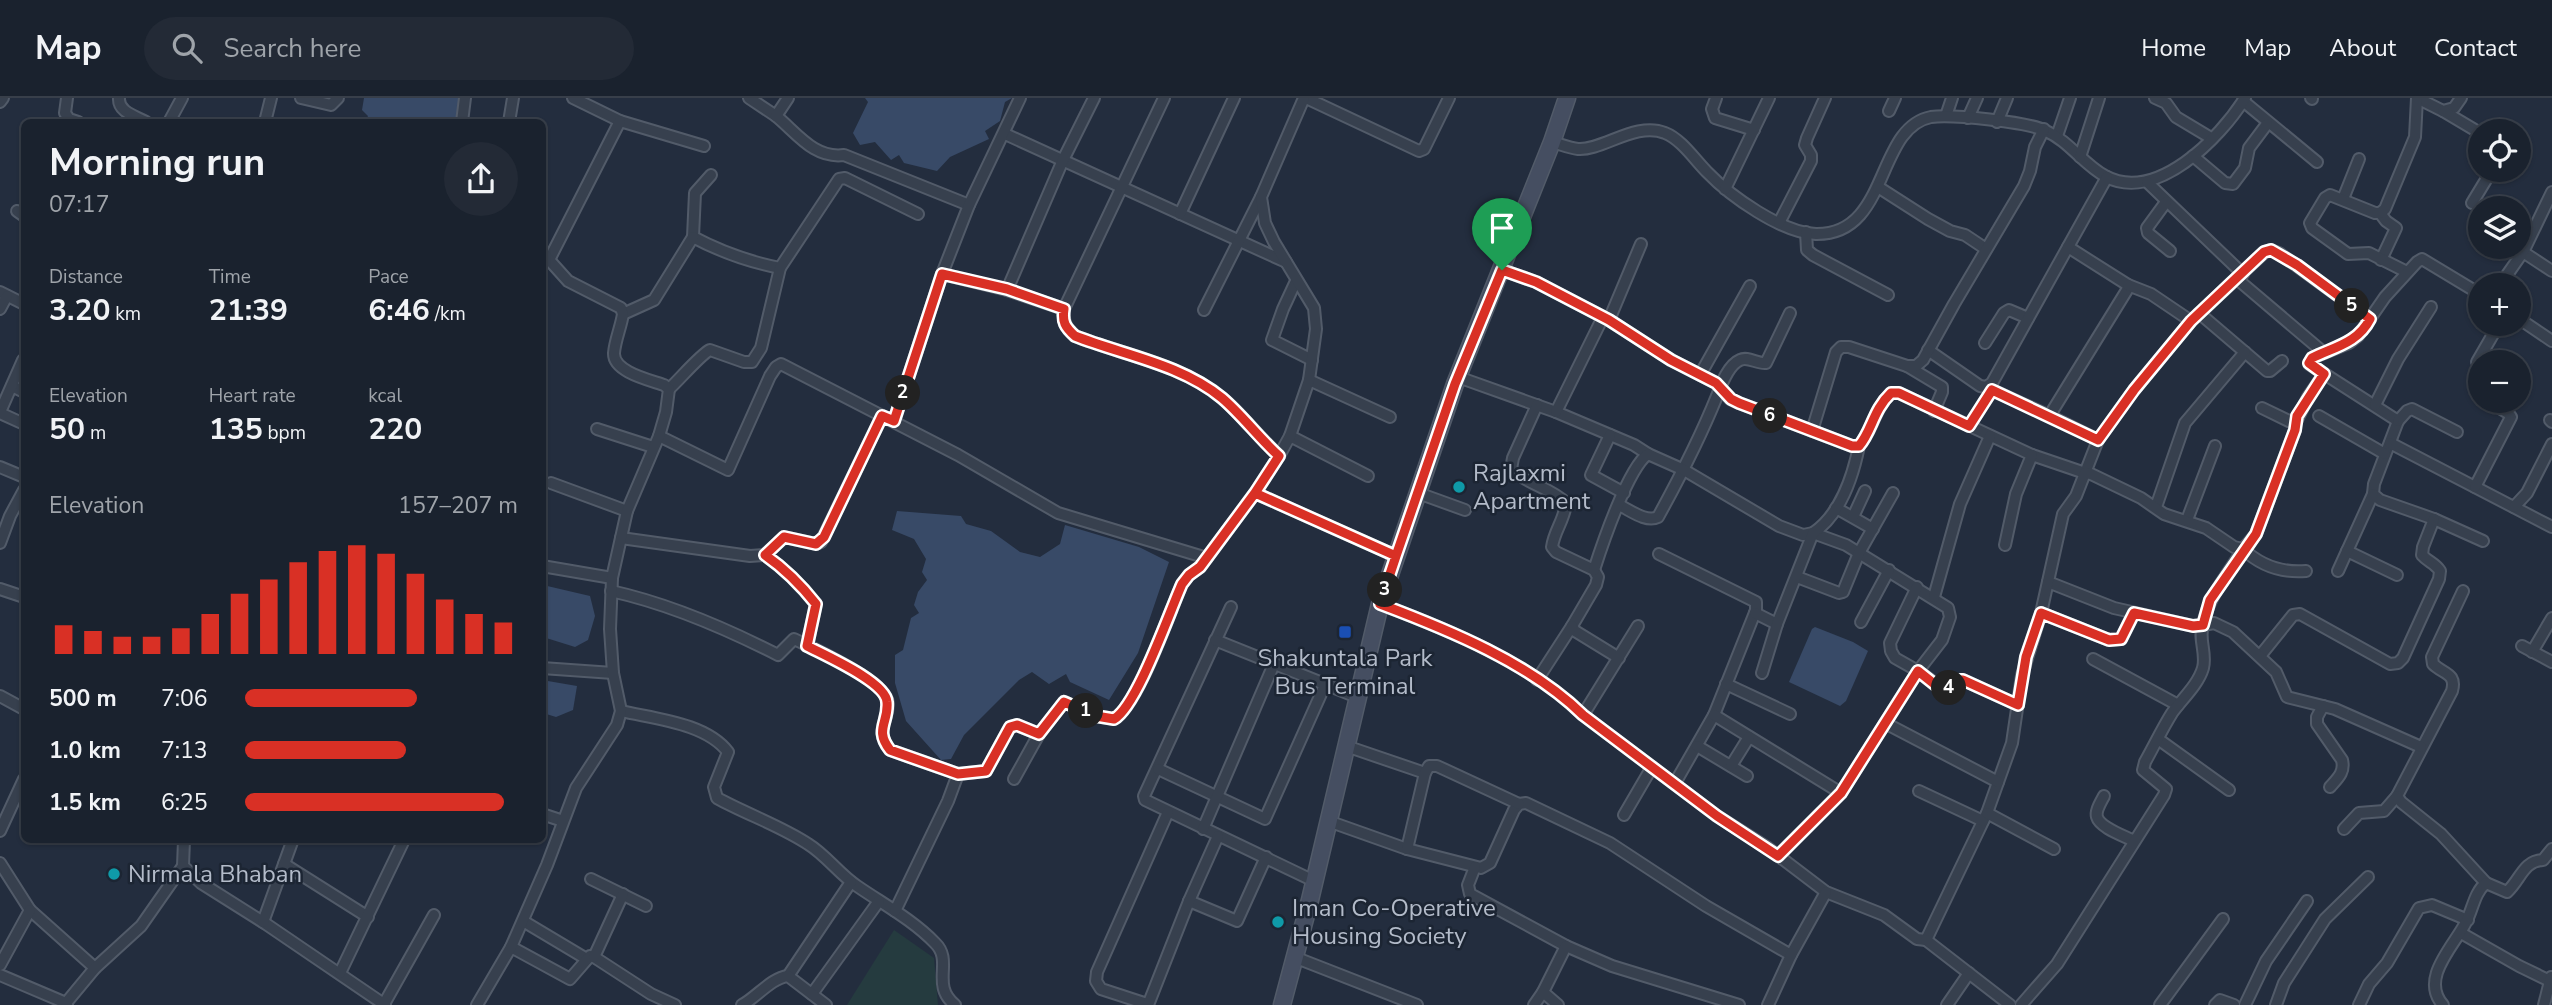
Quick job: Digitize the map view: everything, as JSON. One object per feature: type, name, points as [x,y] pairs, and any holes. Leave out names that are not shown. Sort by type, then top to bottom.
[{"type":"main road","points":[[1282,1005],[1380,604],[1458,377],[1567,98]]},
{"type":"street","points":[[63,118],[67,98]]},
{"type":"street","points":[[120,98],[119,105],[122,110],[140,119]]},
{"type":"street","points":[[171,119],[182,98]]},
{"type":"street","points":[[266,119],[271,98]]},
{"type":"street","points":[[301,98],[331,105],[338,98]]},
{"type":"street","points":[[462,119],[465,98]]},
{"type":"street","points":[[510,119],[513,98]]},
{"type":"street","points":[[573,98],[620,121],[704,146]]},
{"type":"street","points":[[749,98],[821,153],[844,155],[969,205]]},
{"type":"street","points":[[776,117],[788,98]]},
{"type":"street","points":[[894,421],[942,274],[969,205],[1020,98]]},
{"type":"street","points":[[1007,289],[1063,160],[1094,98]]},
{"type":"street","points":[[1164,98],[1064,309],[1063,320],[1066,328],[1075,336],[1167,368],[1203,385],[1223,399],[1279,456]]},
{"type":"street","points":[[1180,214],[1234,98]]},
{"type":"street","points":[[1204,310],[1261,197],[1305,98],[1419,151],[1424,149],[1449,98]]},
{"type":"street","points":[[1716,98],[1712,109],[1715,118],[1754,130]]},
{"type":"street","points":[[1725,189],[1769,98]]},
{"type":"street","points":[[1779,223],[1811,162],[1811,155],[1805,145],[1825,98]]},
{"type":"street","points":[[1889,111],[1895,98]]},
{"type":"street","points":[[1946,116],[1952,98]]},
{"type":"street","points":[[1968,118],[1977,98]]},
{"type":"street","points":[[1997,122],[2007,98]]},
{"type":"street","points":[[2057,136],[2070,98]]},
{"type":"street","points":[[2080,157],[2099,98]]},
{"type":"street","points":[[2380,213],[2385,209],[2412,148],[2417,122],[2417,98],[2468,126]]},
{"type":"street","points":[[2443,111],[2454,108],[2461,98]]},
{"type":"street","points":[[2164,100],[2176,117],[2211,138]]},
{"type":"street","points":[[1552,142],[1582,148],[1649,130],[1665,133],[1725,189],[1779,223],[1806,232],[1833,232],[1851,222],[1865,208],[1878,187],[1906,132],[1919,122],[1946,116],[2044,129],[2057,136],[2107,177],[2147,182],[2177,168],[2193,156],[2244,100],[2267,124],[2317,162]]},
{"type":"street","points":[[620,121],[546,256],[568,281],[616,305],[624,314]]},
{"type":"street","points":[[2193,156],[2225,183],[2233,184],[2245,168],[2249,148],[2267,124]]},
{"type":"street","points":[[1907,366],[1916,366],[1923,360],[2028,178],[2033,152],[2044,129]]},
{"type":"street","points":[[1005,134],[1287,263]]},
{"type":"street","points":[[2343,199],[2359,159]]},
{"type":"street","points":[[624,314],[654,300],[693,237],[695,194],[711,175]]},
{"type":"street","points":[[887,198],[896,176]]},
{"type":"street","points":[[1969,426],[2107,177]]},
{"type":"street","points":[[477,1005],[511,947],[576,788],[617,725],[621,711],[610,629],[612,578],[628,511],[666,412],[669,389],[710,350],[751,362],[761,348],[780,268],[839,178],[845,178],[918,214]]},
{"type":"street","points":[[2147,182],[2240,276],[2323,352]]},
{"type":"street","points":[[1878,187],[1928,219],[1950,231],[1965,235],[1986,249]]},
{"type":"street","points":[[2531,235],[2552,192]]},
{"type":"street","points":[[2381,260],[2396,228],[2380,213],[2330,195],[2325,198],[2311,219],[2312,228],[2348,254],[2364,251],[2381,260],[2407,272]]},
{"type":"street","points":[[1014,779],[1039,734],[1064,702],[1096,716],[1114,719],[1120,716],[1135,693],[1182,584],[1206,558],[1255,493],[1290,436],[1309,380],[1316,329],[1314,308],[1296,281],[1265,223],[1261,197]]},
{"type":"street","points":[[2166,202],[2147,228],[2148,233],[2170,251]]},
{"type":"street","points":[[1806,232],[1807,250],[1813,255],[1888,295]]},
{"type":"street","points":[[693,237],[759,264],[780,268]]},
{"type":"street","points":[[1556,412],[1606,318],[1641,244]]},
{"type":"street","points":[[2068,247],[2127,285],[2151,293],[2195,317],[2268,371],[2282,361]]},
{"type":"street","points":[[1926,940],[1985,817],[2012,743],[2026,657],[2041,613],[2063,514],[2076,496],[2098,440],[2128,398],[2195,317],[2264,252],[2271,250],[2297,265],[2370,319]]},
{"type":"street","points":[[2531,257],[2552,271]]},
{"type":"street","points":[[2398,421],[2309,363],[2323,352],[2349,343],[2365,329],[2385,297],[2422,259],[2468,286]]},
{"type":"street","points":[[1502,270],[1536,282],[1606,318],[1663,355],[1720,387],[1739,403],[1852,446],[1859,446]]},
{"type":"street","points":[[942,274],[1007,289],[1064,309]]},
{"type":"street","points":[[1296,281],[1272,340],[1312,360]]},
{"type":"street","points":[[2052,417],[2053,410],[2127,285]]},
{"type":"street","points":[[1700,375],[1750,286]]},
{"type":"street","points":[[0,309],[4,294],[21,302]]},
{"type":"street","points":[[2375,405],[2398,359],[2431,307]]},
{"type":"street","points":[[1985,343],[2008,310],[2028,318]]},
{"type":"street","points":[[1619,505],[1653,520],[1658,517],[1684,470],[1720,387],[1738,360],[1766,363],[1790,313]]},
{"type":"street","points":[[624,314],[614,354],[615,362],[621,368],[669,389]]},
{"type":"street","points":[[2531,326],[2552,341]]},
{"type":"street","points":[[1812,431],[1836,352],[1841,347],[1849,347],[1907,366],[1942,387],[1934,411]]},
{"type":"street","points":[[1928,350],[1980,386],[2098,440]]},
{"type":"street","points":[[2155,508],[2185,423],[2245,352]]},
{"type":"street","points":[[21,364],[0,412],[21,422]]},
{"type":"street","points":[[597,429],[656,441],[728,470],[770,376],[781,364],[958,454],[1058,513],[1206,558]]},
{"type":"street","points":[[2021,1005],[2057,964],[2166,789],[2143,769],[2178,705],[2203,671],[2205,660],[2201,640],[2210,600],[2256,534],[2295,424],[2324,374]]},
{"type":"street","points":[[1458,377],[1556,412],[1610,435],[1684,470],[1779,526],[1803,535],[1813,533],[1825,525],[1836,508],[1872,418],[1891,393],[1899,393],[2032,455],[2091,474],[2141,498],[2164,513],[2187,520],[2244,549],[2261,563],[2283,570],[2306,571]]},
{"type":"street","points":[[1309,380],[1390,417]]},
{"type":"street","points":[[12,386],[21,390]]},
{"type":"street","points":[[1537,405],[1513,458],[1511,469],[1566,503],[1552,547],[1556,552],[1594,570],[1598,577],[1597,585],[1537,680]]},
{"type":"street","points":[[2262,408],[2295,424]]},
{"type":"street","points":[[2338,572],[2373,494],[2374,484],[2398,421],[2412,409],[2457,432]]},
{"type":"street","points":[[2475,487],[2511,417],[2508,413]]},
{"type":"street","points":[[765,555],[784,537],[816,544],[821,542],[882,416]]},
{"type":"street","points":[[2319,416],[2385,454]]},
{"type":"street","points":[[1610,435],[1591,475],[1624,493]]},
{"type":"street","points":[[1290,436],[1368,475]]},
{"type":"street","points":[[1934,597],[1960,504],[1990,436]]},
{"type":"street","points":[[2390,443],[2552,527]]},
{"type":"street","points":[[2514,507],[2527,493],[2552,444]]},
{"type":"street","points":[[2187,520],[2215,446]]},
{"type":"street","points":[[1594,570],[1607,530],[1624,493],[1642,458],[1648,454]]},
{"type":"street","points":[[2005,545],[2016,494],[2032,455]]},
{"type":"street","points":[[0,467],[21,476]]},
{"type":"street","points":[[551,483],[628,511]]},
{"type":"street","points":[[1853,517],[1866,491]]},
{"type":"street","points":[[1255,493],[1396,556]]},
{"type":"street","points":[[1418,493],[1465,510]]},
{"type":"street","points":[[1797,577],[1839,593],[1843,592],[1860,553],[1893,494]]},
{"type":"street","points":[[2373,494],[2380,500],[2434,519],[2483,541]]},
{"type":"street","points":[[0,543],[21,496]]},
{"type":"street","points":[[1836,508],[1873,529]]},
{"type":"street","points":[[2260,656],[2293,615],[2300,614],[2390,664],[2398,663],[2403,658],[2440,571],[2422,555],[2434,519]]},
{"type":"street","points":[[1778,856],[1841,793],[1918,671],[1942,640],[1950,617],[1948,608],[1934,597],[1860,553],[1833,539],[1813,533]]},
{"type":"street","points":[[1762,673],[1777,624],[1813,533]]},
{"type":"street","points":[[621,538],[750,556],[765,555],[783,567],[816,604],[807,646]]},
{"type":"street","points":[[2347,551],[2397,575]]},
{"type":"street","points":[[1659,554],[1756,602],[1755,613],[1714,715],[1675,783]]},
{"type":"street","points":[[546,567],[612,578]]},
{"type":"street","points":[[1861,622],[1889,570]]},
{"type":"street","points":[[2049,582],[2134,613],[2193,626],[2214,623],[2226,627],[2276,672],[2287,697],[2347,713],[2421,747]]},
{"type":"street","points":[[1917,587],[1890,643],[1895,658],[1943,689],[1949,689],[1958,680],[1963,680],[2018,705]]},
{"type":"street","points":[[0,589],[21,596]]},
{"type":"street","points":[[611,591],[706,621],[778,655],[794,639],[875,683],[888,703],[881,732],[884,743],[890,750],[958,774],[986,771],[1013,725],[1039,734]]},
{"type":"street","points":[[2344,829],[2359,813],[2384,811],[2397,796],[2454,682],[2451,675],[2433,664],[2432,657],[2463,591]]},
{"type":"street","points":[[1380,604],[1442,629],[1509,662],[1564,696],[1583,715],[1717,816],[1826,892],[1884,915],[1917,939],[1926,940],[2010,1005]]},
{"type":"street","points":[[1231,607],[1145,800],[1314,881]]},
{"type":"street","points":[[1755,613],[1777,624]]},
{"type":"street","points":[[2041,613],[2109,640],[2121,639],[2134,613]]},
{"type":"street","points":[[2552,618],[2527,649],[2552,663]]},
{"type":"street","points":[[1572,626],[1575,631],[1619,658]]},
{"type":"street","points":[[1583,715],[1638,626]]},
{"type":"street","points":[[1215,640],[1357,697]]},
{"type":"street","points":[[2093,659],[2178,705]]},
{"type":"street","points":[[1203,829],[1273,664]]},
{"type":"street","points":[[546,668],[614,673]]},
{"type":"street","points":[[1726,684],[1790,715]]},
{"type":"street","points":[[1158,769],[1265,819],[1325,685]]},
{"type":"street","points":[[0,696],[21,707]]},
{"type":"street","points":[[2323,706],[2316,724],[2344,766],[2330,787]]},
{"type":"street","points":[[621,711],[686,726],[715,739],[728,752],[714,787],[717,798],[809,844],[851,882],[895,911],[940,949],[943,959],[941,985],[947,999],[955,1005]]},
{"type":"street","points":[[1714,715],[1841,793]]},
{"type":"street","points":[[1885,723],[1998,782]]},
{"type":"street","points":[[1731,766],[1749,737]]},
{"type":"street","points":[[2158,738],[2230,790]]},
{"type":"street","points":[[1346,746],[1425,773]]},
{"type":"street","points":[[1697,746],[1746,776]]},
{"type":"street","points":[[1408,849],[1425,773],[1430,766],[1437,766],[1519,804],[1535,805],[1610,843],[1706,906],[1791,955]]},
{"type":"street","points":[[1624,815],[1652,767]]},
{"type":"street","points":[[895,911],[948,801],[958,774]]},
{"type":"street","points":[[0,831],[21,786]]},
{"type":"street","points":[[1919,791],[1985,817],[2054,849]]},
{"type":"street","points":[[2104,796],[2096,813],[2097,819],[2134,841]]},
{"type":"street","points":[[2397,796],[2441,834],[2486,883],[2507,892],[2533,860],[2548,862],[2552,849]]},
{"type":"street","points":[[1328,821],[1408,849],[1475,867],[1486,867],[1519,804]]},
{"type":"street","points":[[1168,812],[1097,972],[1096,981],[1101,989],[1148,1005],[1218,836]]},
{"type":"street","points":[[546,815],[563,821]]},
{"type":"street","points":[[0,975],[67,1004],[95,968],[141,926],[183,866],[184,843]]},
{"type":"street","points":[[263,922],[292,843]]},
{"type":"street","points":[[340,973],[403,843]]},
{"type":"street","points":[[1189,901],[1237,921],[1266,858],[1268,859]]},
{"type":"street","points":[[0,863],[30,910],[95,968]]},
{"type":"street","points":[[284,864],[368,917]]},
{"type":"street","points":[[183,866],[201,883],[385,1004],[434,915]]},
{"type":"street","points":[[1475,867],[1468,886],[1470,894],[1566,946],[1612,966],[1734,1004]]},
{"type":"street","points":[[2276,1005],[2284,983],[2325,919],[2368,877]]},
{"type":"street","points":[[591,879],[646,906]]},
{"type":"street","points":[[788,976],[851,882]]},
{"type":"street","points":[[2442,1005],[2437,999],[2435,983],[2439,969],[2448,947],[2461,933],[2468,920],[2479,888],[2486,883]]},
{"type":"street","points":[[1768,1005],[1791,955],[1826,892]]},
{"type":"street","points":[[511,947],[570,979],[590,958],[623,894]]},
{"type":"street","points":[[812,994],[879,901]]},
{"type":"street","points":[[2245,1005],[2266,961],[2307,901]]},
{"type":"street","points":[[2359,1005],[2369,984],[2387,963],[2419,908],[2432,905],[2468,920]]},
{"type":"street","points":[[0,965],[30,910]]},
{"type":"street","points":[[2160,1005],[2223,919]]},
{"type":"street","points":[[523,920],[651,994],[676,1005]]},
{"type":"street","points":[[2461,933],[2519,967],[2551,980],[2544,1005]]},
{"type":"street","points":[[1534,1005],[1566,946]]},
{"type":"street","points":[[1294,957],[1417,1005]]},
{"type":"street","points":[[1947,1005],[1969,973]]},
{"type":"street","points":[[742,1005],[756,998],[781,977],[788,976],[826,1005]]},
{"type":"street","points":[[1543,992],[1558,1005]]},
{"type":"street","points":[[1378,1005],[1384,993]]},
{"type":"street","points":[[645,1005],[651,994]]},
{"type":"street","points":[[2216,1005],[2220,1000],[2234,1005]]},
{"type":"green space","points":[[894,930],[934,958],[938,1005],[847,1005]]},
{"type":"water","points":[[364,98],[462,98],[458,119],[366,119],[368,116],[362,110]]},
{"type":"water","points":[[865,98],[1012,98],[1005,102],[1000,121],[985,131],[989,139],[950,157],[937,171],[904,163],[899,155],[891,160],[875,142],[860,145],[853,133],[868,102]]},
{"type":"water","points":[[897,511],[961,516],[966,524],[991,531],[1020,552],[1040,557],[1060,544],[1065,525],[1139,547],[1169,562],[1138,653],[1109,700],[1070,682],[1066,674],[1049,684],[1032,672],[1019,680],[964,735],[951,759],[941,760],[906,721],[895,683],[895,655],[903,650],[911,618],[919,613],[914,605],[918,592],[927,580],[922,572],[926,559],[914,539],[892,530]]},
{"type":"water","points":[[546,586],[590,596],[595,616],[588,640],[575,647],[546,638]]},
{"type":"water","points":[[1815,627],[1868,651],[1846,701],[1840,706],[1789,682]]},
{"type":"water","points":[[546,681],[577,686],[573,710],[556,717],[546,714]]},
{"type":"place","name":"Rajlaxmi Apartment","points":[[1459,487]]},
{"type":"place","name":"Shakuntala Park Bus Terminal","points":[[1345,632]]},
{"type":"place","name":"Nirmala Bhaban","points":[[114,874]]},
{"type":"place","name":"Iman Co-Operative Housing Society","points":[[1278,922]]},
{"type":"route","points":[[1502,270],[1455,384],[1396,556],[1255,493],[1200,567],[1182,584],[1135,693],[1120,716],[1114,719],[1096,716],[1064,702],[1039,734],[1017,725],[1010,727],[986,771],[958,774],[890,750],[884,743],[881,732],[888,703],[885,695],[875,683],[807,646],[816,604],[783,567],[765,555],[784,537],[816,544],[821,542],[882,416],[894,421],[942,274],[971,279],[1064,309],[1063,320],[1066,328],[1075,336],[1167,368],[1203,385],[1223,399],[1279,456],[1255,493],[1352,536],[1396,556],[1380,604],[1442,629],[1491,653],[1564,696],[1583,715],[1717,816],[1778,856],[1841,793],[1918,671],[1943,689],[1949,689],[1958,680],[1969,681],[2018,705],[2026,657],[2041,613],[2109,640],[2121,639],[2134,613],[2193,626],[2203,625],[2210,600],[2256,534],[2295,430],[2297,416],[2324,374],[2312,368],[2309,363],[2323,352],[2349,343],[2365,329],[2370,319],[2297,265],[2271,250],[2264,252],[2191,321],[2134,390],[2098,440],[1992,390],[1969,426],[1899,393],[1891,393],[1872,418],[1864,440],[1859,446],[1852,446],[1731,399],[1716,383],[1654,350],[1609,320],[1536,282],[1502,270]]}]
